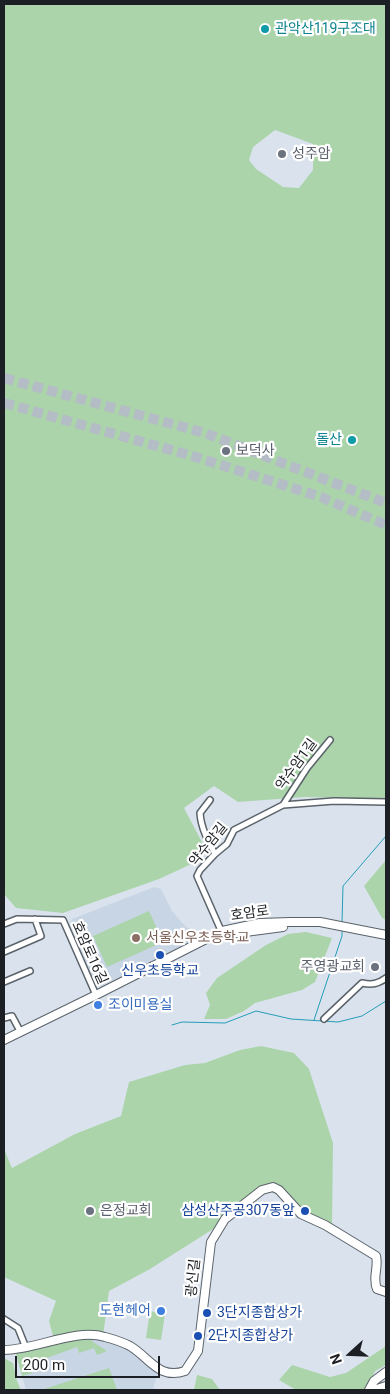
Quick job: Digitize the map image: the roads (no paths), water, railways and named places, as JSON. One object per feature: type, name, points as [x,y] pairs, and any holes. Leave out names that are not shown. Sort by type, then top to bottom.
[{"type":"main road","name":"호암로","points":[[4,1040],[20,1030],[223,933],[260,923],[320,922],[386,935]]},
{"type":"main road","points":[[4,1044],[110,992],[223,933],[287,926],[320,927],[386,940]]},
{"type":"main road","name":"광신길","points":[[4,1350],[26,1348],[90,1333],[123,1342],[144,1356],[159,1370],[168,1374],[173,1375],[185,1372],[198,1351],[211,1242],[225,1219],[267,1188],[279,1190],[301,1214],[324,1224],[376,1256],[374,1282],[377,1289],[386,1292]]},
{"type":"main road","points":[[372,1390],[374,1381],[386,1372]]},
{"type":"main road","points":[[372,1390],[377,1383],[386,1377]]},
{"type":"main road","points":[[372,1390],[386,1386]]},
{"type":"street","name":"약수암1길","points":[[283,805],[307,768],[330,740]]},
{"type":"street","points":[[210,800],[200,813],[200,820],[215,854]]},
{"type":"street","name":"약수암길","points":[[223,933],[197,876],[215,854],[227,844],[234,830],[283,805],[334,801],[386,802]]},
{"type":"street","name":"호암로16길","points":[[4,924],[17,919],[63,920],[96,995]]},
{"type":"street","points":[[4,952],[41,936],[36,919]]},
{"type":"street","points":[[4,982],[30,971]]},
{"type":"street","points":[[324,1019],[362,983],[370,985],[380,983],[386,978]]},
{"type":"street","points":[[4,1018],[12,1016],[20,1030]]},
{"type":"street","points":[[4,1319],[18,1328],[26,1348]]},
{"type":"waterway","points":[[342,922],[343,886],[386,836]]},
{"type":"waterway","points":[[314,1020],[342,936],[342,931]]},
{"type":"waterway","points":[[172,1025],[182,1022],[225,1023],[256,1011],[291,1019],[338,1022],[362,1016],[386,1001]]},
{"type":"tunnel","points":[[4,378],[205,433],[386,503]]},
{"type":"tunnel","points":[[4,403],[196,457],[321,497],[386,525]]},
{"type":"place","name":"관악산119구조대","points":[[265,29]]},
{"type":"place","name":"성주암","points":[[282,154]]},
{"type":"place","name":"돌산","points":[[352,440]]},
{"type":"place","name":"보덕사","points":[[226,451]]},
{"type":"place","name":"서울신우초등학교","points":[[136,938]]},
{"type":"place","name":"신우초등학교","points":[[160,955]]},
{"type":"place","name":"주영광교회","points":[[375,967]]},
{"type":"place","name":"조이미용실","points":[[98,1005]]},
{"type":"place","name":"은정교회","points":[[90,1211]]},
{"type":"place","name":"삼성산주공307동앞","points":[[305,1211]]},
{"type":"place","name":"도현헤어","points":[[161,1311]]},
{"type":"place","name":"3단지종합상가","points":[[207,1313]]},
{"type":"place","name":"2단지종합상가","points":[[198,1336]]}]
